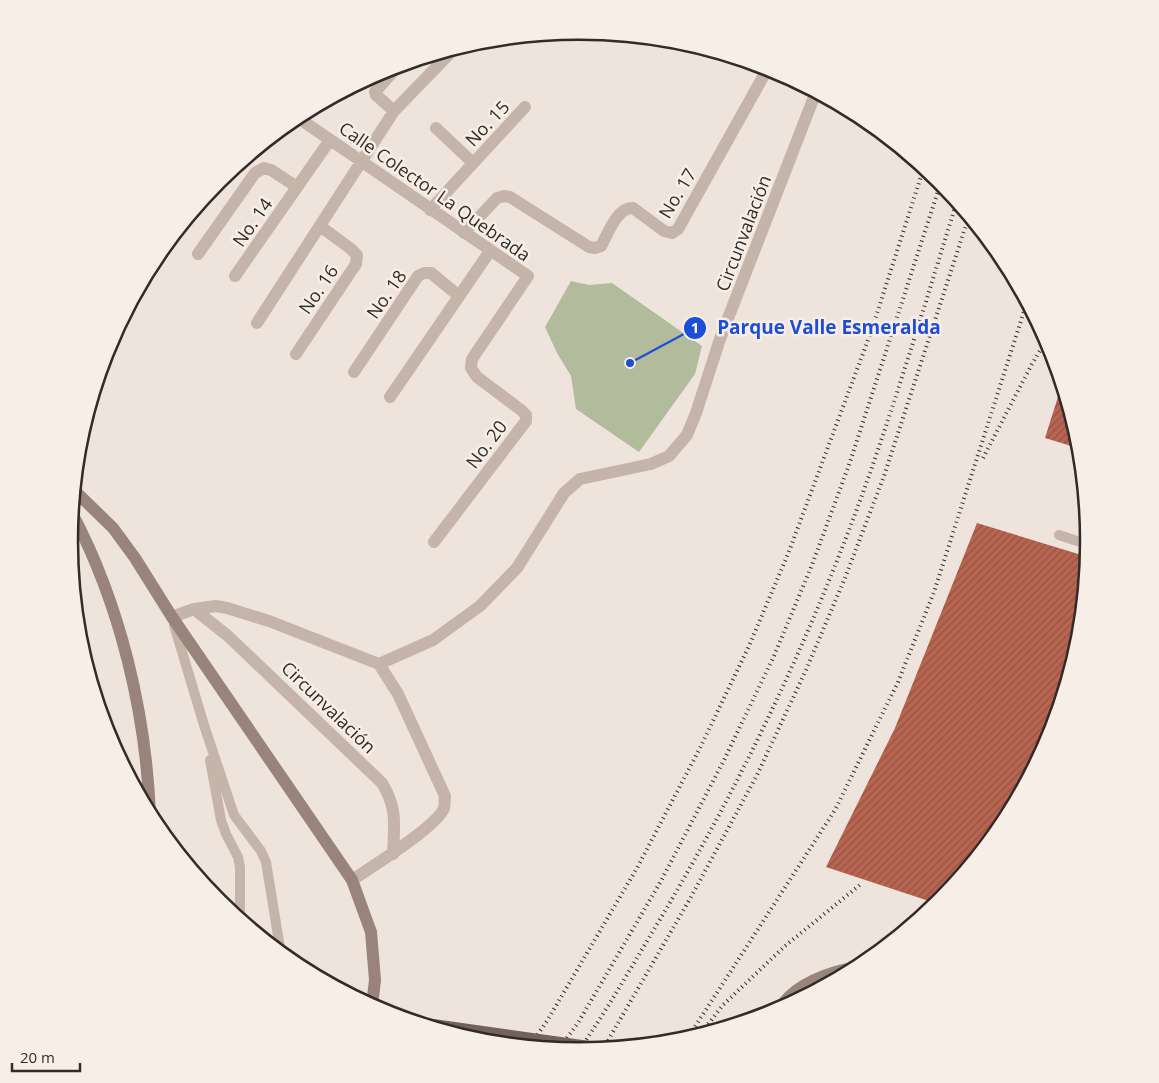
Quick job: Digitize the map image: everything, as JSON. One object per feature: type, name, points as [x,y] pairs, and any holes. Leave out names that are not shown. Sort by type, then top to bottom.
[{"type":"main road","points":[[80,496],[113,528],[135,558],[172,617],[352,880],[371,932],[375,980],[373,998]]},
{"type":"main road","points":[[79,525],[89,545],[118,620],[141,724],[149,779],[150,799]]},
{"type":"main road","points":[[790,996],[817,979],[834,973]]},
{"type":"main road","points":[[472,1031],[549,1042]]},
{"type":"street","name":"No. 16","points":[[257,323],[394,111],[445,59]]},
{"type":"street","name":"No. 17","points":[[464,233],[497,198],[504,196],[589,247],[601,246],[621,211],[627,208],[632,208],[664,231],[672,233],[678,229],[764,75]]},
{"type":"street","points":[[387,78],[375,92],[376,96],[394,111]]},
{"type":"street","name":"Circunvalación","points":[[172,617],[194,609],[216,606],[226,608],[269,621],[379,664],[433,640],[480,606],[518,568],[564,493],[580,479],[651,464],[669,456],[686,436],[696,413],[720,339],[813,98]]},
{"type":"street","name":"No. 15","points":[[430,210],[526,107]]},
{"type":"street","name":"Calle Colector La Quebrada","points":[[305,122],[528,276]]},
{"type":"street","name":"No. 15","points":[[436,128],[473,163]]},
{"type":"street","name":"No. 14","points":[[235,276],[330,140]]},
{"type":"street","name":"No. 14","points":[[198,254],[255,173],[264,168],[271,170],[298,187]]},
{"type":"street","name":"No. 16","points":[[296,354],[356,264],[357,255],[320,226]]},
{"type":"street","points":[[390,397],[490,251]]},
{"type":"street","name":"No. 18","points":[[354,372],[418,276],[424,273],[430,274],[459,296]]},
{"type":"street","name":"No. 20","points":[[434,542],[526,421],[526,415],[521,410],[477,377],[471,368],[472,359],[528,276]]},
{"type":"street","name":"Circunvalación","points":[[194,609],[228,636],[382,782],[391,799],[395,816],[393,854]]},
{"type":"street","points":[[352,880],[393,854],[439,817],[444,808],[445,796],[398,694],[379,664]]},
{"type":"lane","points":[[1060,535],[1081,542]]},
{"type":"lane","points":[[172,617],[204,725],[234,815],[261,851],[266,862],[279,943]]},
{"type":"lane","points":[[204,725],[222,820],[239,862],[240,910]]},
{"type":"green space","points":[[571,281],[589,285],[612,283],[702,346],[695,374],[639,452],[576,409],[571,376],[557,353],[545,327]]},
{"type":"building","points":[[1059,395],[1071,446],[1045,438]]},
{"type":"building","points":[[977,523],[1081,555],[1077,607],[1071,639],[1064,671],[1043,733],[1014,792],[996,820],[957,872],[929,901],[826,867],[895,728]]},
{"type":"railway","points":[[533,1041],[547,1021],[637,868],[700,748],[749,646],[788,554],[871,332],[921,175]]},
{"type":"railway","points":[[564,1043],[578,1023],[661,881],[724,760],[774,656],[812,565],[850,462],[938,191]]},
{"type":"railway","points":[[584,1043],[683,880],[773,709],[849,531],[904,370],[955,209]]},
{"type":"railway","points":[[607,1042],[691,897],[757,775],[806,670],[845,578],[884,476],[967,223]]},
{"type":"railway","points":[[693,1029],[835,810],[898,682],[934,592],[1024,311]]},
{"type":"railway","points":[[983,458],[1042,348]]},
{"type":"railway","points":[[706,1027],[723,1005],[785,946],[861,884]]},
{"type":"place","name":"Parque Valle Esmeralda","points":[[630,363]]}]
